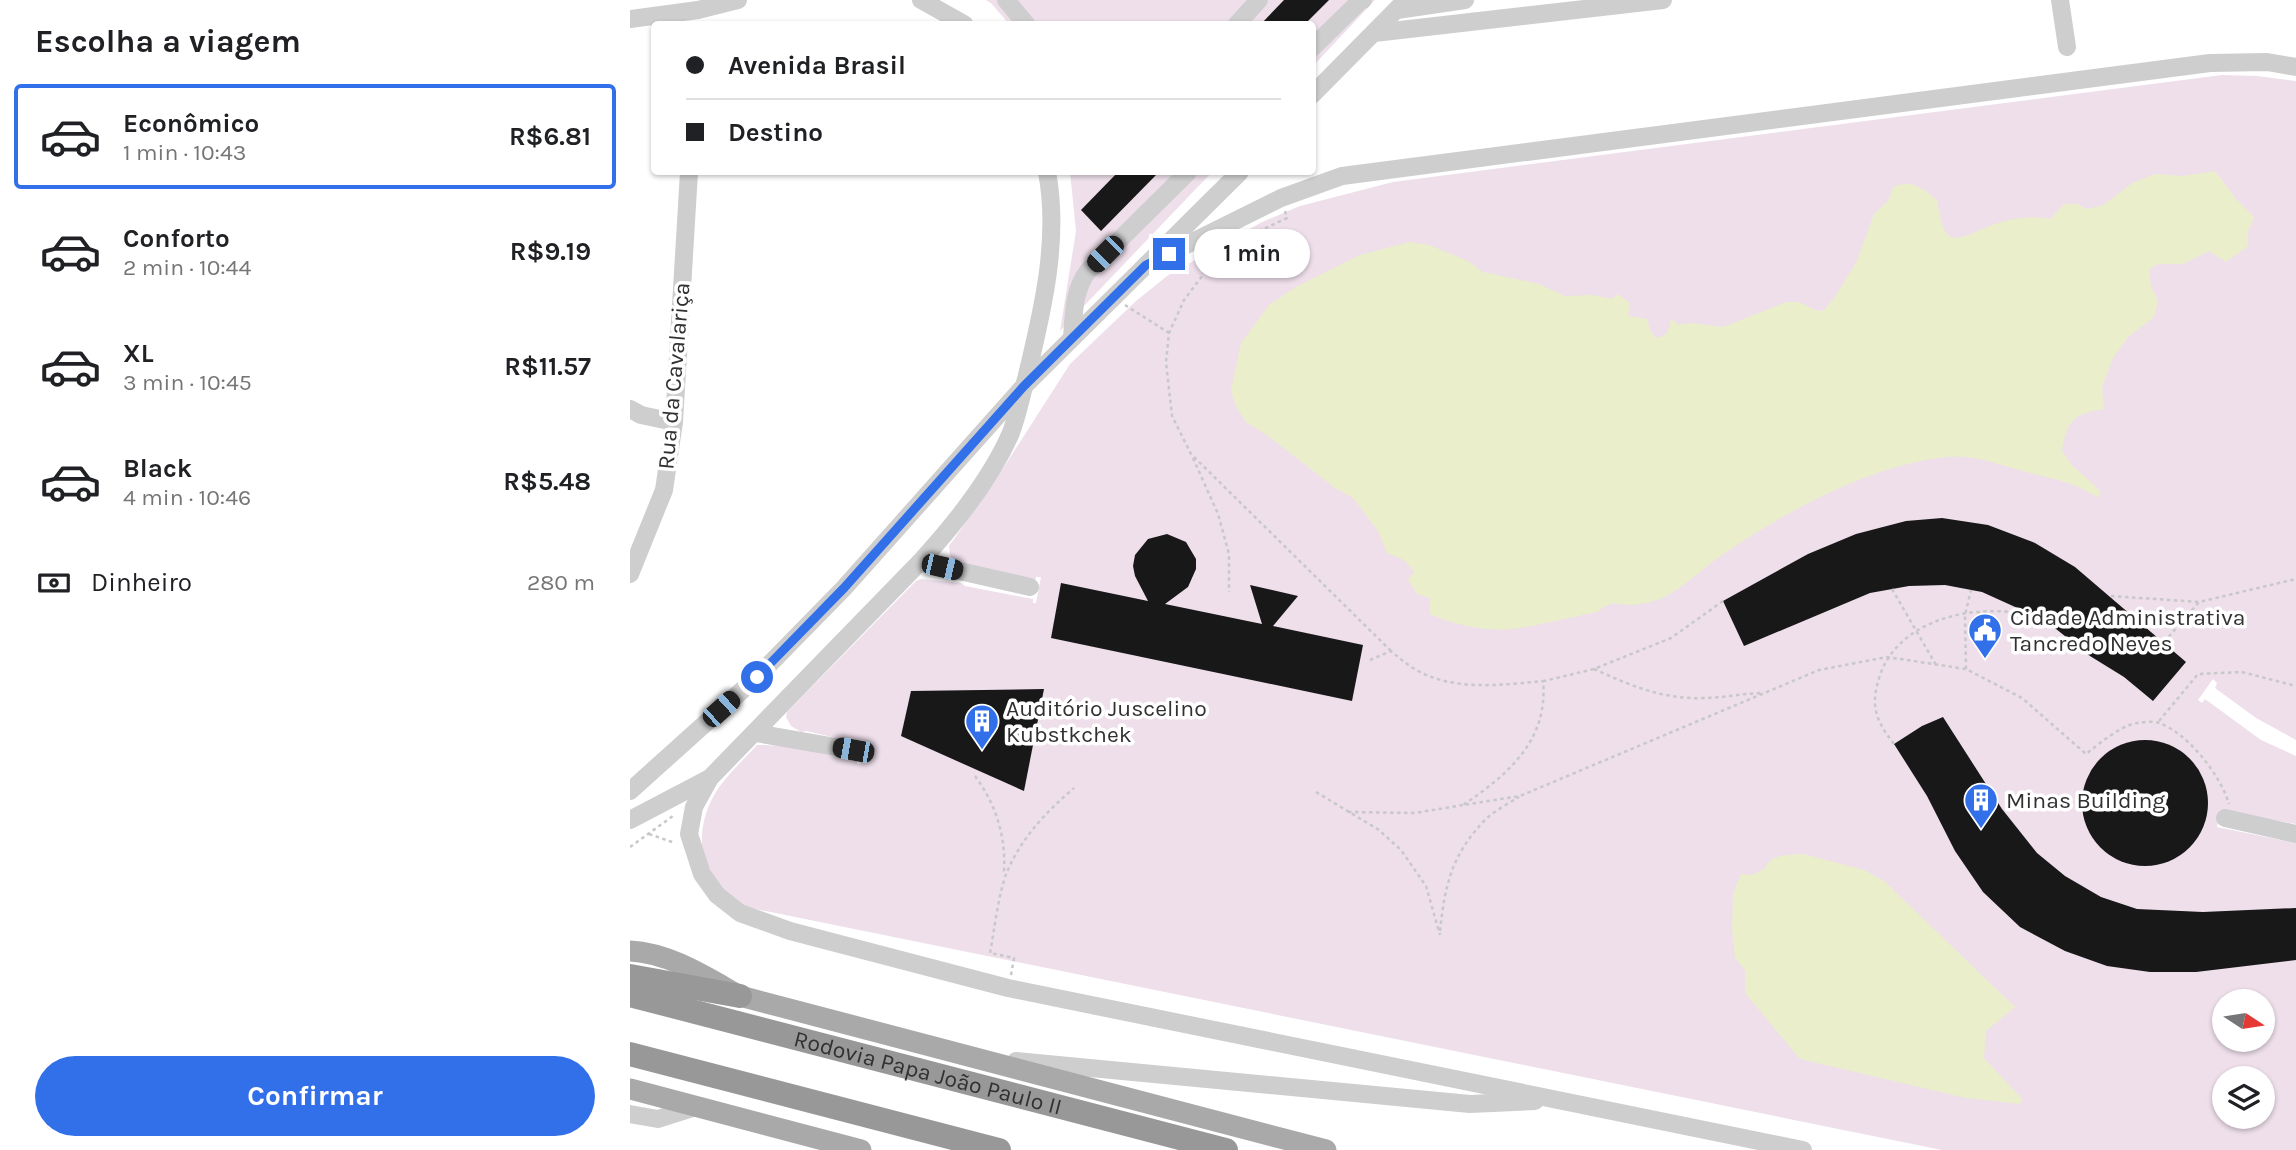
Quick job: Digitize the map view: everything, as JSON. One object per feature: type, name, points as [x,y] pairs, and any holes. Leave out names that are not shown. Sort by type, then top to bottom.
[{"type":"highway","points":[[630,976],[740,996]]},
{"type":"highway","name":"Rodovia Papa João Paulo II","points":[[630,995],[1226,1150]]},
{"type":"highway","points":[[630,1054],[999,1150]]},
{"type":"main road","points":[[630,951],[667,959],[700,973],[740,996],[1326,1150]]},
{"type":"main road","points":[[630,1089],[861,1150]]},
{"type":"street","points":[[630,19],[698,17],[738,0]]},
{"type":"street","points":[[921,0],[959,21]]},
{"type":"street","points":[[1006,0],[1024,21]]},
{"type":"street","points":[[1240,21],[1259,0]]},
{"type":"street","points":[[1316,44],[1363,0]]},
{"type":"street","points":[[1316,90],[1402,5],[1465,0]]},
{"type":"street","points":[[1374,33],[1663,0]]},
{"type":"street","points":[[2060,0],[2067,47]]},
{"type":"street","points":[[1146,265],[1281,198],[1342,176],[2210,63],[2267,62],[2296,67]]},
{"type":"street","name":"Rua da Cavalariça","points":[[630,574],[664,489],[674,422],[689,175]]},
{"type":"street","points":[[630,820],[710,778],[920,562],[947,533],[976,493],[1010,435],[1042,315],[1050,241],[1047,175]]},
{"type":"street","points":[[1072,338],[1079,283],[1185,175]]},
{"type":"street","points":[[630,791],[757,677],[844,588],[1024,386],[1237,175]]},
{"type":"street","points":[[630,409],[641,415],[674,422]]},
{"type":"street","points":[[920,562],[1030,587]]},
{"type":"street","points":[[756,733],[853,750]]},
{"type":"street","points":[[710,778],[694,807],[689,834],[702,874],[717,895],[740,913],[790,931],[1008,988],[1799,1149]]},
{"type":"street","points":[[2229,819],[2296,834]]},
{"type":"street","points":[[975,1058],[1470,1104],[1563,1100]]},
{"type":"street","points":[[630,1114],[658,1119],[699,1106]]},
{"type":"path","points":[[1229,592],[1229,554],[1218,514],[1172,415],[1166,362],[1169,333],[1184,300],[1209,267],[1242,239],[1257,232]]},
{"type":"path","points":[[1114,297],[1169,333]]},
{"type":"path","points":[[1191,454],[1391,651],[1414,669],[1453,683],[1502,685],[1544,681],[1594,669],[1671,638],[1723,601]]},
{"type":"path","points":[[2111,596],[2199,602],[2296,579]]},
{"type":"path","points":[[1892,589],[1936,665]]},
{"type":"path","points":[[1966,669],[1965,615],[1971,590]]},
{"type":"path","points":[[2164,642],[2199,602]]},
{"type":"path","points":[[1894,744],[1877,719],[1874,701],[1887,657],[1917,630],[1940,619],[1965,615],[2011,612],[2046,621]]},
{"type":"path","points":[[1370,660],[1391,651]]},
{"type":"path","points":[[1316,792],[1379,830],[1401,850],[1426,886],[1440,935],[1444,892],[1454,861],[1488,817],[1520,796],[1819,670],[1887,657],[1966,669],[2022,698],[2086,754],[2102,741],[2134,723],[2158,722],[2198,751],[2227,796],[2229,819]]},
{"type":"path","points":[[1594,669],[1634,688],[1668,696],[1704,698],[1765,693]]},
{"type":"path","points":[[2158,722],[2198,674],[2242,672],[2296,686]]},
{"type":"path","points":[[1463,805],[1496,782],[1532,739],[1542,710],[1544,681]]},
{"type":"path","points":[[975,776],[986,791],[1000,826],[1006,873]]},
{"type":"path","points":[[1008,988],[1014,958],[990,953],[1006,873],[1028,833],[1047,811],[1074,788]]},
{"type":"path","points":[[1346,812],[1415,813],[1520,796]]},
{"type":"path","points":[[630,846],[679,812],[694,807]]},
{"type":"path","points":[[649,834],[669,840],[694,854]]},
{"type":"shaded area","points":[[986,0],[1375,0],[1316,63],[1316,21],[1006,21]]},
{"type":"shaded area","points":[[2222,75],[2296,81],[2296,740],[2256,718],[2215,688],[2217,683],[2213,679],[2198,700],[2202,703],[2205,699],[2261,740],[2296,756],[2296,824],[2220,810],[2217,827],[2296,843],[2296,1150],[1942,1150],[746,907],[717,883],[705,862],[703,851],[705,817],[720,786],[757,745],[807,750],[861,764],[865,741],[861,740],[860,744],[807,731],[801,732],[791,726],[786,717],[787,712],[916,581],[921,579],[961,583],[1033,599],[1033,603],[1036,603],[1041,577],[1036,577],[1035,581],[956,564],[950,555],[949,546],[995,481],[1070,364],[1136,301],[1167,276],[1262,222],[1300,206],[1393,182]]},
{"type":"shaded area","points":[[2215,171],[2254,217],[2248,231],[2248,246],[2226,262],[2209,251],[2183,264],[2158,264],[2149,270],[2151,286],[2158,301],[2154,317],[2128,337],[2113,358],[2102,387],[2104,409],[2078,416],[2069,425],[2064,440],[2062,451],[2071,464],[2100,491],[2098,498],[2070,484],[1983,460],[1955,456],[1918,462],[1860,479],[1804,505],[1728,551],[1663,598],[1647,603],[1611,604],[1597,612],[1501,630],[1469,626],[1430,614],[1430,598],[1417,594],[1408,580],[1414,571],[1404,560],[1387,553],[1378,531],[1353,498],[1335,488],[1246,422],[1236,407],[1231,390],[1241,343],[1269,305],[1296,287],[1360,255],[1409,242],[1429,245],[1468,261],[1483,272],[1539,284],[1565,296],[1593,295],[1612,299],[1618,294],[1630,303],[1628,316],[1647,319],[1651,332],[1657,338],[1666,334],[1671,319],[1679,325],[1691,323],[1723,327],[1786,302],[1799,302],[1823,311],[1857,261],[1874,214],[1888,201],[1893,187],[1911,184],[1937,200],[1944,229],[1949,236],[1955,238],[2008,220],[2050,219],[2064,204],[2077,204],[2087,209],[2103,205],[2134,182],[2156,174],[2183,176]]},
{"type":"shaded area","points":[[1070,175],[1209,175],[1060,331],[1076,231]]},
{"type":"shaded area","points":[[1803,854],[1864,870],[1884,881],[2015,1007],[1986,1031],[1984,1058],[2022,1099],[2020,1104],[1966,1098],[1800,1059],[1745,993],[1745,970],[1735,958],[1732,928],[1733,893],[1741,874],[1752,875],[1764,869],[1770,860],[1780,856]]},
{"type":"building","points":[[1284,0],[1329,0],[1308,21],[1264,21]]},
{"type":"building","points":[[1115,175],[1156,175],[1101,231],[1081,210]]},
{"type":"building","points":[[1942,518],[1988,525],[2035,543],[2075,567],[2186,662],[2153,701],[2046,621],[1982,592],[1945,585],[1909,586],[1870,593],[1744,646],[1723,601],[1808,554],[1856,534],[1906,521]]},
{"type":"building","points":[[1167,534],[1186,542],[1196,559],[1196,569],[1188,587],[1165,604],[1262,624],[1250,585],[1298,596],[1273,626],[1363,645],[1352,701],[1051,638],[1061,583],[1148,601],[1135,576],[1135,555],[1148,539]]},
{"type":"building","name":"Auditório Juscelino Kubstkchek","points":[[1044,689],[1024,791],[901,736],[911,691]]},
{"type":"building","name":"Minas Building","points":[[1943,717],[2002,809],[2037,853],[2065,876],[2101,897],[2137,909],[2203,912],[2296,908],[2296,960],[2196,972],[2150,972],[2107,966],[2065,951],[2020,927],[1983,892],[1955,851],[1927,796],[1894,744],[1922,726]]},
{"type":"building","points":[[2145,740],[2169,745],[2189,759],[2203,779],[2208,803],[2203,827],[2189,847],[2169,861],[2145,866],[2121,861],[2101,847],[2087,827],[2082,803],[2087,779],[2101,759],[2121,745]]},
{"type":"place","name":"Cidade Administrativa Tancredo Neves","points":[[1985,660]]},
{"type":"place","name":"Auditório Juscelino Kubstkchek","points":[[982,751]]},
{"type":"place","name":"Minas Building","points":[[1981,830]]},
{"type":"route","points":[[757,677],[844,588],[1024,386],[1146,265],[1169,254]]}]
